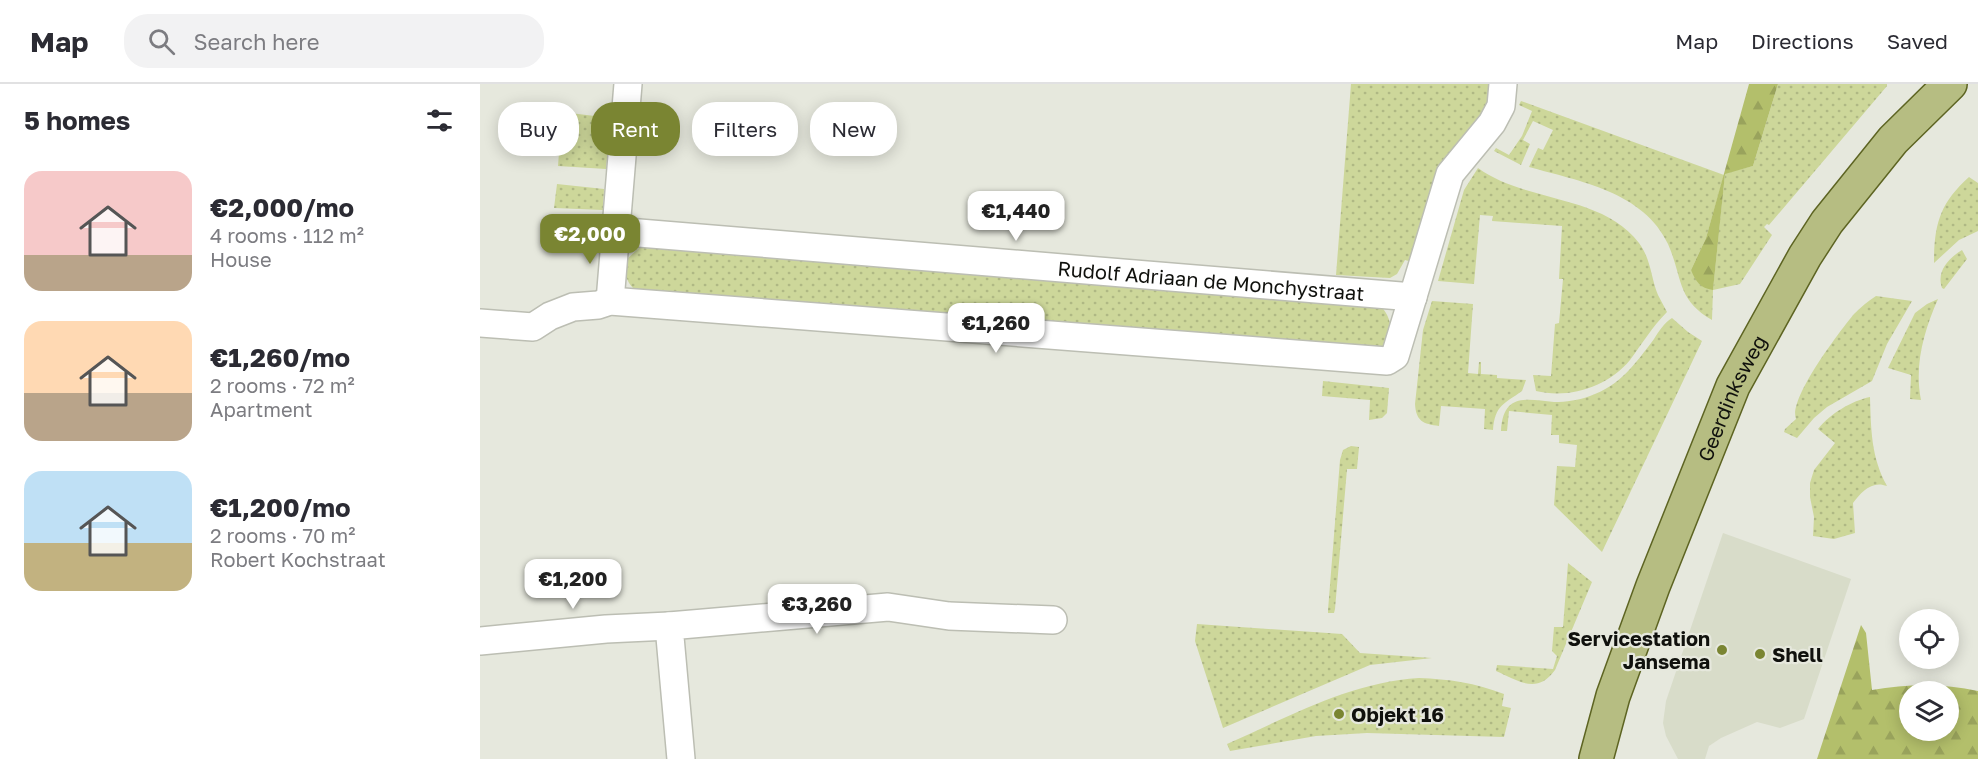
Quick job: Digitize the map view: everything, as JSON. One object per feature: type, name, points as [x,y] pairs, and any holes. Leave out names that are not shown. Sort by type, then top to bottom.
[{"type":"main road","name":"Geerdinksweg","points":[[1596,759],[1613,696],[1653,586],[1733,386],[1805,256],[1827,222],[1893,140],[1950,84]]},
{"type":"street","points":[[610,301],[628,84]]},
{"type":"street","points":[[480,323],[533,327],[550,316],[573,307],[598,305],[610,301],[1387,361],[1395,356],[1450,174],[1492,123],[1501,106],[1503,84]]},
{"type":"street","name":"Rudolf Adriaan de Monchystraat","points":[[615,231],[1413,297]]},
{"type":"street","points":[[480,641],[888,607],[949,616],[1053,620]]},
{"type":"street","points":[[669,626],[681,759]]},
{"type":"shaded area","points":[[1723,533],[1851,579],[1804,719],[1780,728],[1757,722],[1709,746],[1705,759],[1678,759],[1666,736],[1663,723],[1666,701]]},
{"type":"green space","points":[[1351,84],[1492,84],[1488,103],[1412,262],[1405,260],[1397,274],[1390,278],[1336,275]]},
{"type":"green space","points":[[1749,84],[1778,84],[1753,166],[1725,174],[1713,290],[1699,284],[1691,270],[1706,238]]},
{"type":"green space","points":[[1778,84],[1887,84],[1887,86],[1769,225],[1764,227],[1772,235],[1740,284],[1713,290],[1712,320],[1700,312],[1686,296],[1668,244],[1657,226],[1643,212],[1627,200],[1608,191],[1529,167],[1538,148],[1543,150],[1553,130],[1533,121],[1523,140],[1530,144],[1521,165],[1494,151],[1496,148],[1509,155],[1522,136],[1532,111],[1519,105],[1521,101],[1724,175],[1706,238],[1691,270],[1713,289],[1725,173],[1753,166]]},
{"type":"green space","points":[[579,114],[591,116],[591,156],[607,156],[606,169],[558,166],[559,156],[579,156]]},
{"type":"green space","points":[[1478,168],[1518,188],[1584,207],[1605,216],[1623,227],[1643,249],[1658,295],[1667,312],[1630,360],[1611,377],[1587,389],[1574,392],[1536,391],[1533,375],[1551,376],[1555,324],[1559,323],[1563,279],[1559,279],[1562,226],[1492,221],[1493,216],[1480,215],[1474,284],[1438,281],[1464,190]]},
{"type":"green space","points":[[1969,177],[1978,183],[1978,231],[1959,240],[1934,263],[1937,226],[1945,205]]},
{"type":"green space","points":[[557,184],[604,189],[603,210],[554,208]]},
{"type":"green space","points":[[554,225],[601,229],[600,251],[551,248]]},
{"type":"green space","points":[[649,244],[1379,304],[1387,315],[1391,328],[1388,340],[1378,350],[641,294],[632,288],[628,280],[626,260],[640,247]]},
{"type":"green space","points":[[1962,250],[1967,259],[1944,289],[1941,282],[1942,271],[1948,261]]},
{"type":"green space","points":[[1876,296],[1912,301],[1887,344],[1872,381],[1827,407],[1797,438],[1784,432],[1796,419],[1796,409],[1807,381],[1827,349],[1854,314]]},
{"type":"green space","points":[[1938,299],[1928,323],[1922,348],[1919,374],[1921,400],[1910,399],[1911,375],[1888,368],[1915,313]]},
{"type":"green space","points":[[1432,301],[1473,304],[1468,373],[1478,374],[1479,362],[1481,362],[1481,374],[1497,375],[1497,378],[1526,380],[1522,391],[1505,402],[1498,410],[1493,430],[1484,429],[1485,409],[1441,406],[1439,426],[1421,421],[1417,414],[1415,404],[1423,330]]},
{"type":"green space","points":[[1672,318],[1702,341],[1602,552],[1554,505],[1557,466],[1575,467],[1577,445],[1559,443],[1559,435],[1551,435],[1552,415],[1509,411],[1507,431],[1501,431],[1503,419],[1511,404],[1518,401],[1572,400],[1590,396],[1610,386],[1634,365],[1662,327]]},
{"type":"green space","points":[[1323,381],[1389,388],[1387,413],[1382,418],[1369,420],[1370,400],[1322,396]]},
{"type":"green space","points":[[1870,397],[1875,454],[1887,486],[1872,486],[1863,491],[1853,503],[1855,533],[1834,539],[1813,536],[1814,517],[1810,483],[1814,470],[1835,443],[1818,429],[1841,409]]},
{"type":"green space","points":[[1351,446],[1359,447],[1357,469],[1347,469],[1335,609],[1334,613],[1328,613],[1340,460],[1343,450]]},
{"type":"green space","points":[[1568,563],[1592,582],[1555,670],[1548,678],[1534,684],[1520,682],[1496,671],[1497,665],[1553,669],[1557,656],[1552,651],[1554,627],[1563,627]]},
{"type":"green space","points":[[1197,624],[1342,634],[1360,653],[1432,658],[1370,665],[1223,728],[1195,641]]},
{"type":"green space","points":[[1861,625],[1866,633],[1872,690],[1899,686],[1899,741],[1959,741],[1959,688],[1978,691],[1978,759],[1817,759]]},
{"type":"green space","points":[[1419,678],[1462,682],[1504,694],[1502,706],[1511,708],[1504,737],[1367,733],[1316,736],[1230,751],[1227,744],[1320,702],[1369,686]]},
{"type":"place","name":"Servicestation Jansema","points":[[1722,650]]},
{"type":"place","name":"Shell","points":[[1760,654]]},
{"type":"place","name":"Objekt 16","points":[[1339,714]]}]
